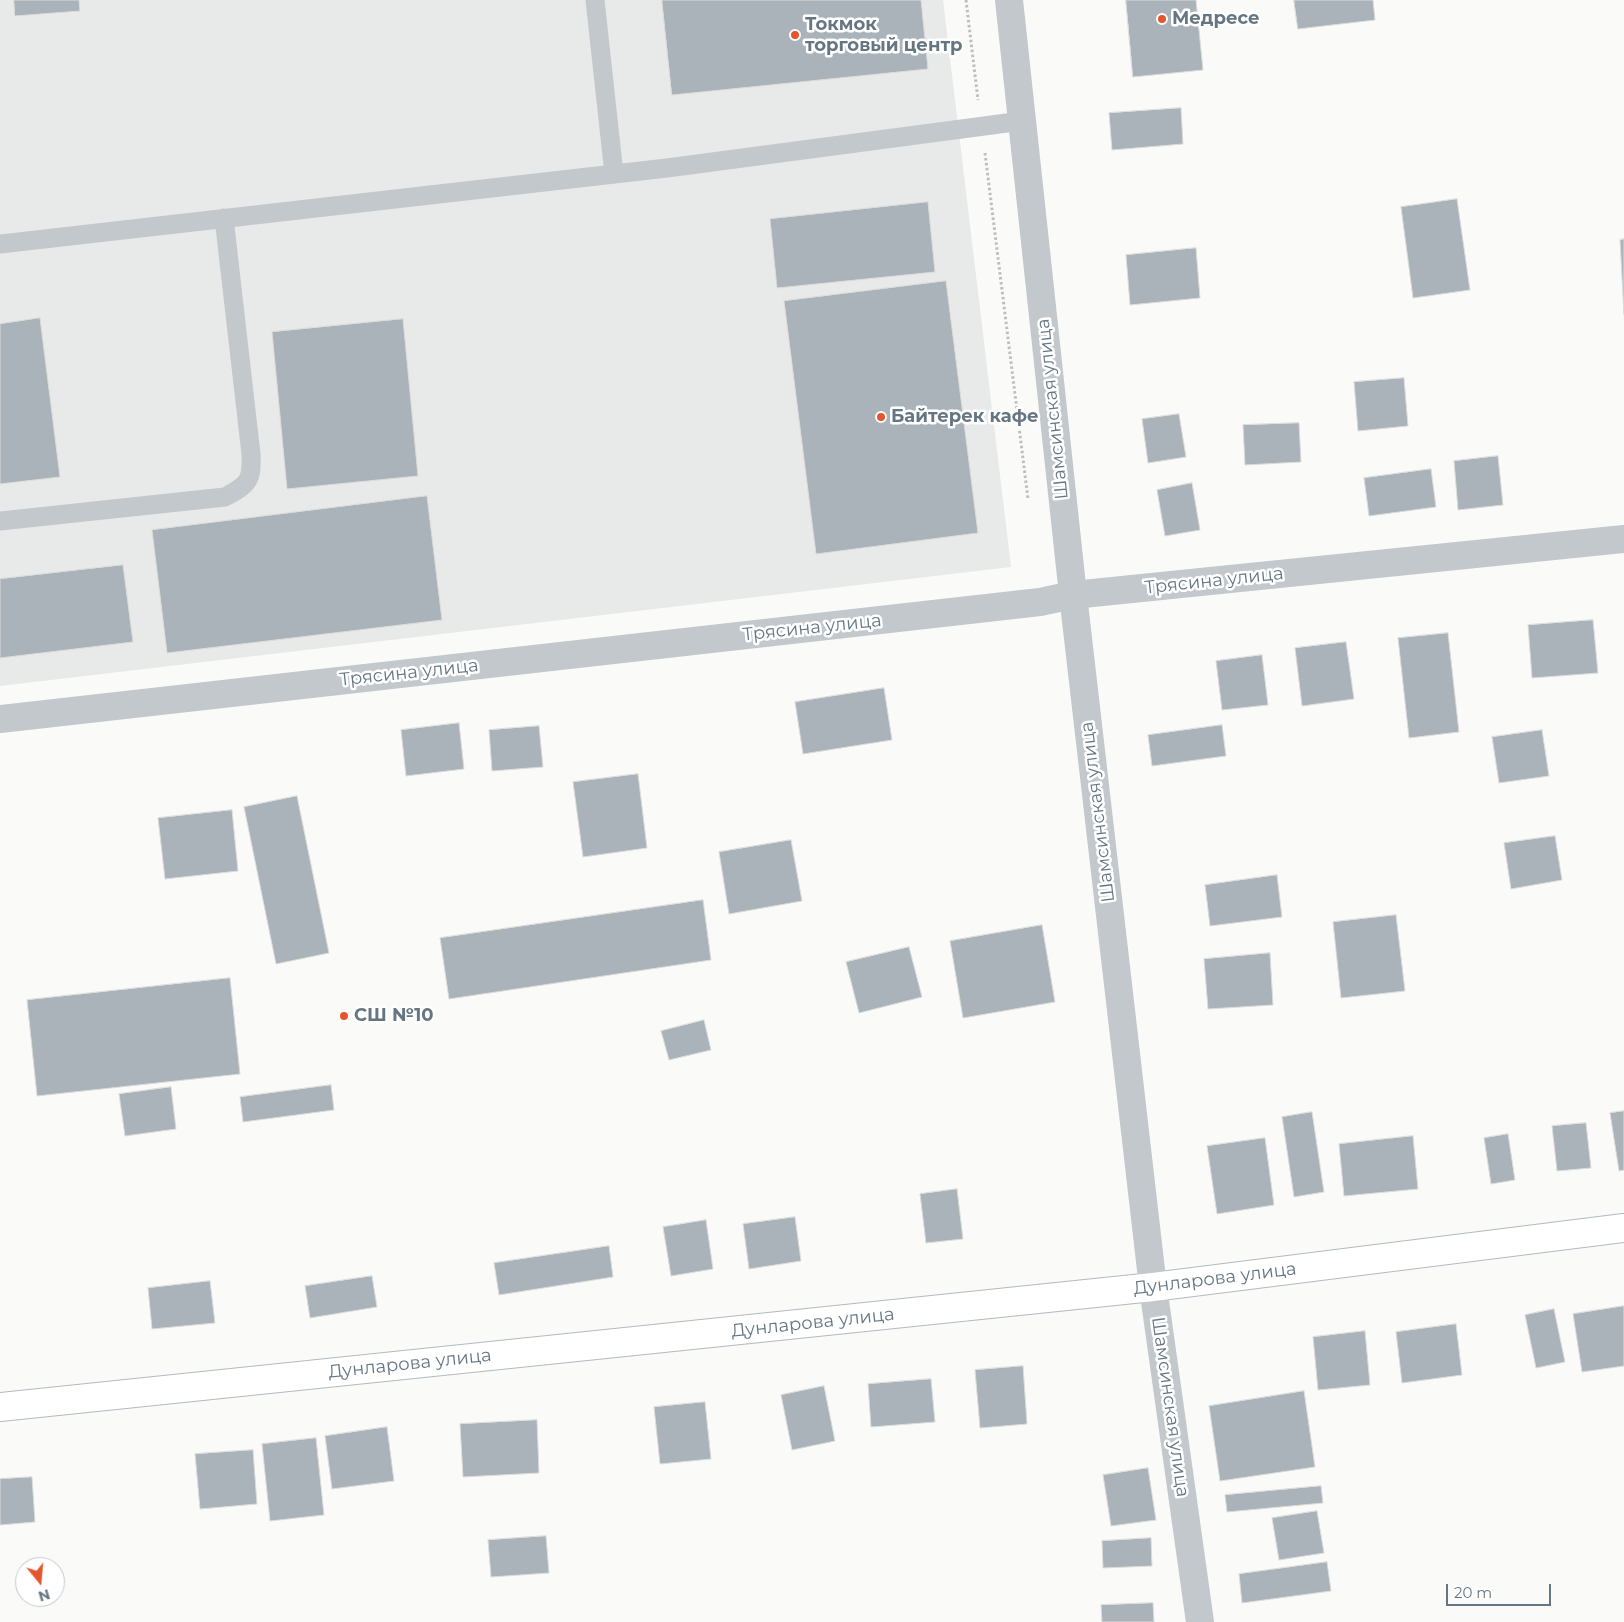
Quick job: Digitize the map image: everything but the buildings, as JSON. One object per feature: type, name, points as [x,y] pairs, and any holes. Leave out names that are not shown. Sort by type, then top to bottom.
[{"type":"main road","name":"Дунларова улица","points":[[0,1406],[1154,1287],[1624,1228]]},
{"type":"street","name":"Шамсинская улица","points":[[1009,0],[1073,595],[1154,1287],[1200,1622]]},
{"type":"street","name":"Трясина улица","points":[[0,719],[1040,602],[1073,595],[1624,539]]},
{"type":"lane","points":[[596,0],[614,174]]},
{"type":"lane","points":[[0,244],[614,174],[1022,122]]},
{"type":"lane","points":[[0,521],[225,497],[242,488],[252,476],[224,218]]},
{"type":"path","points":[[966,0],[1028,503]]},
{"type":"shaded area","points":[[0,0],[943,0],[1011,567],[0,686]]},
{"type":"place","name":"Медресе","points":[[1162,19]]},
{"type":"place","name":"Токмок торговый центр","points":[[795,35]]},
{"type":"place","name":"Байтерек кафе","points":[[881,417]]},
{"type":"place","name":"СШ №10","points":[[344,1016]]}]
